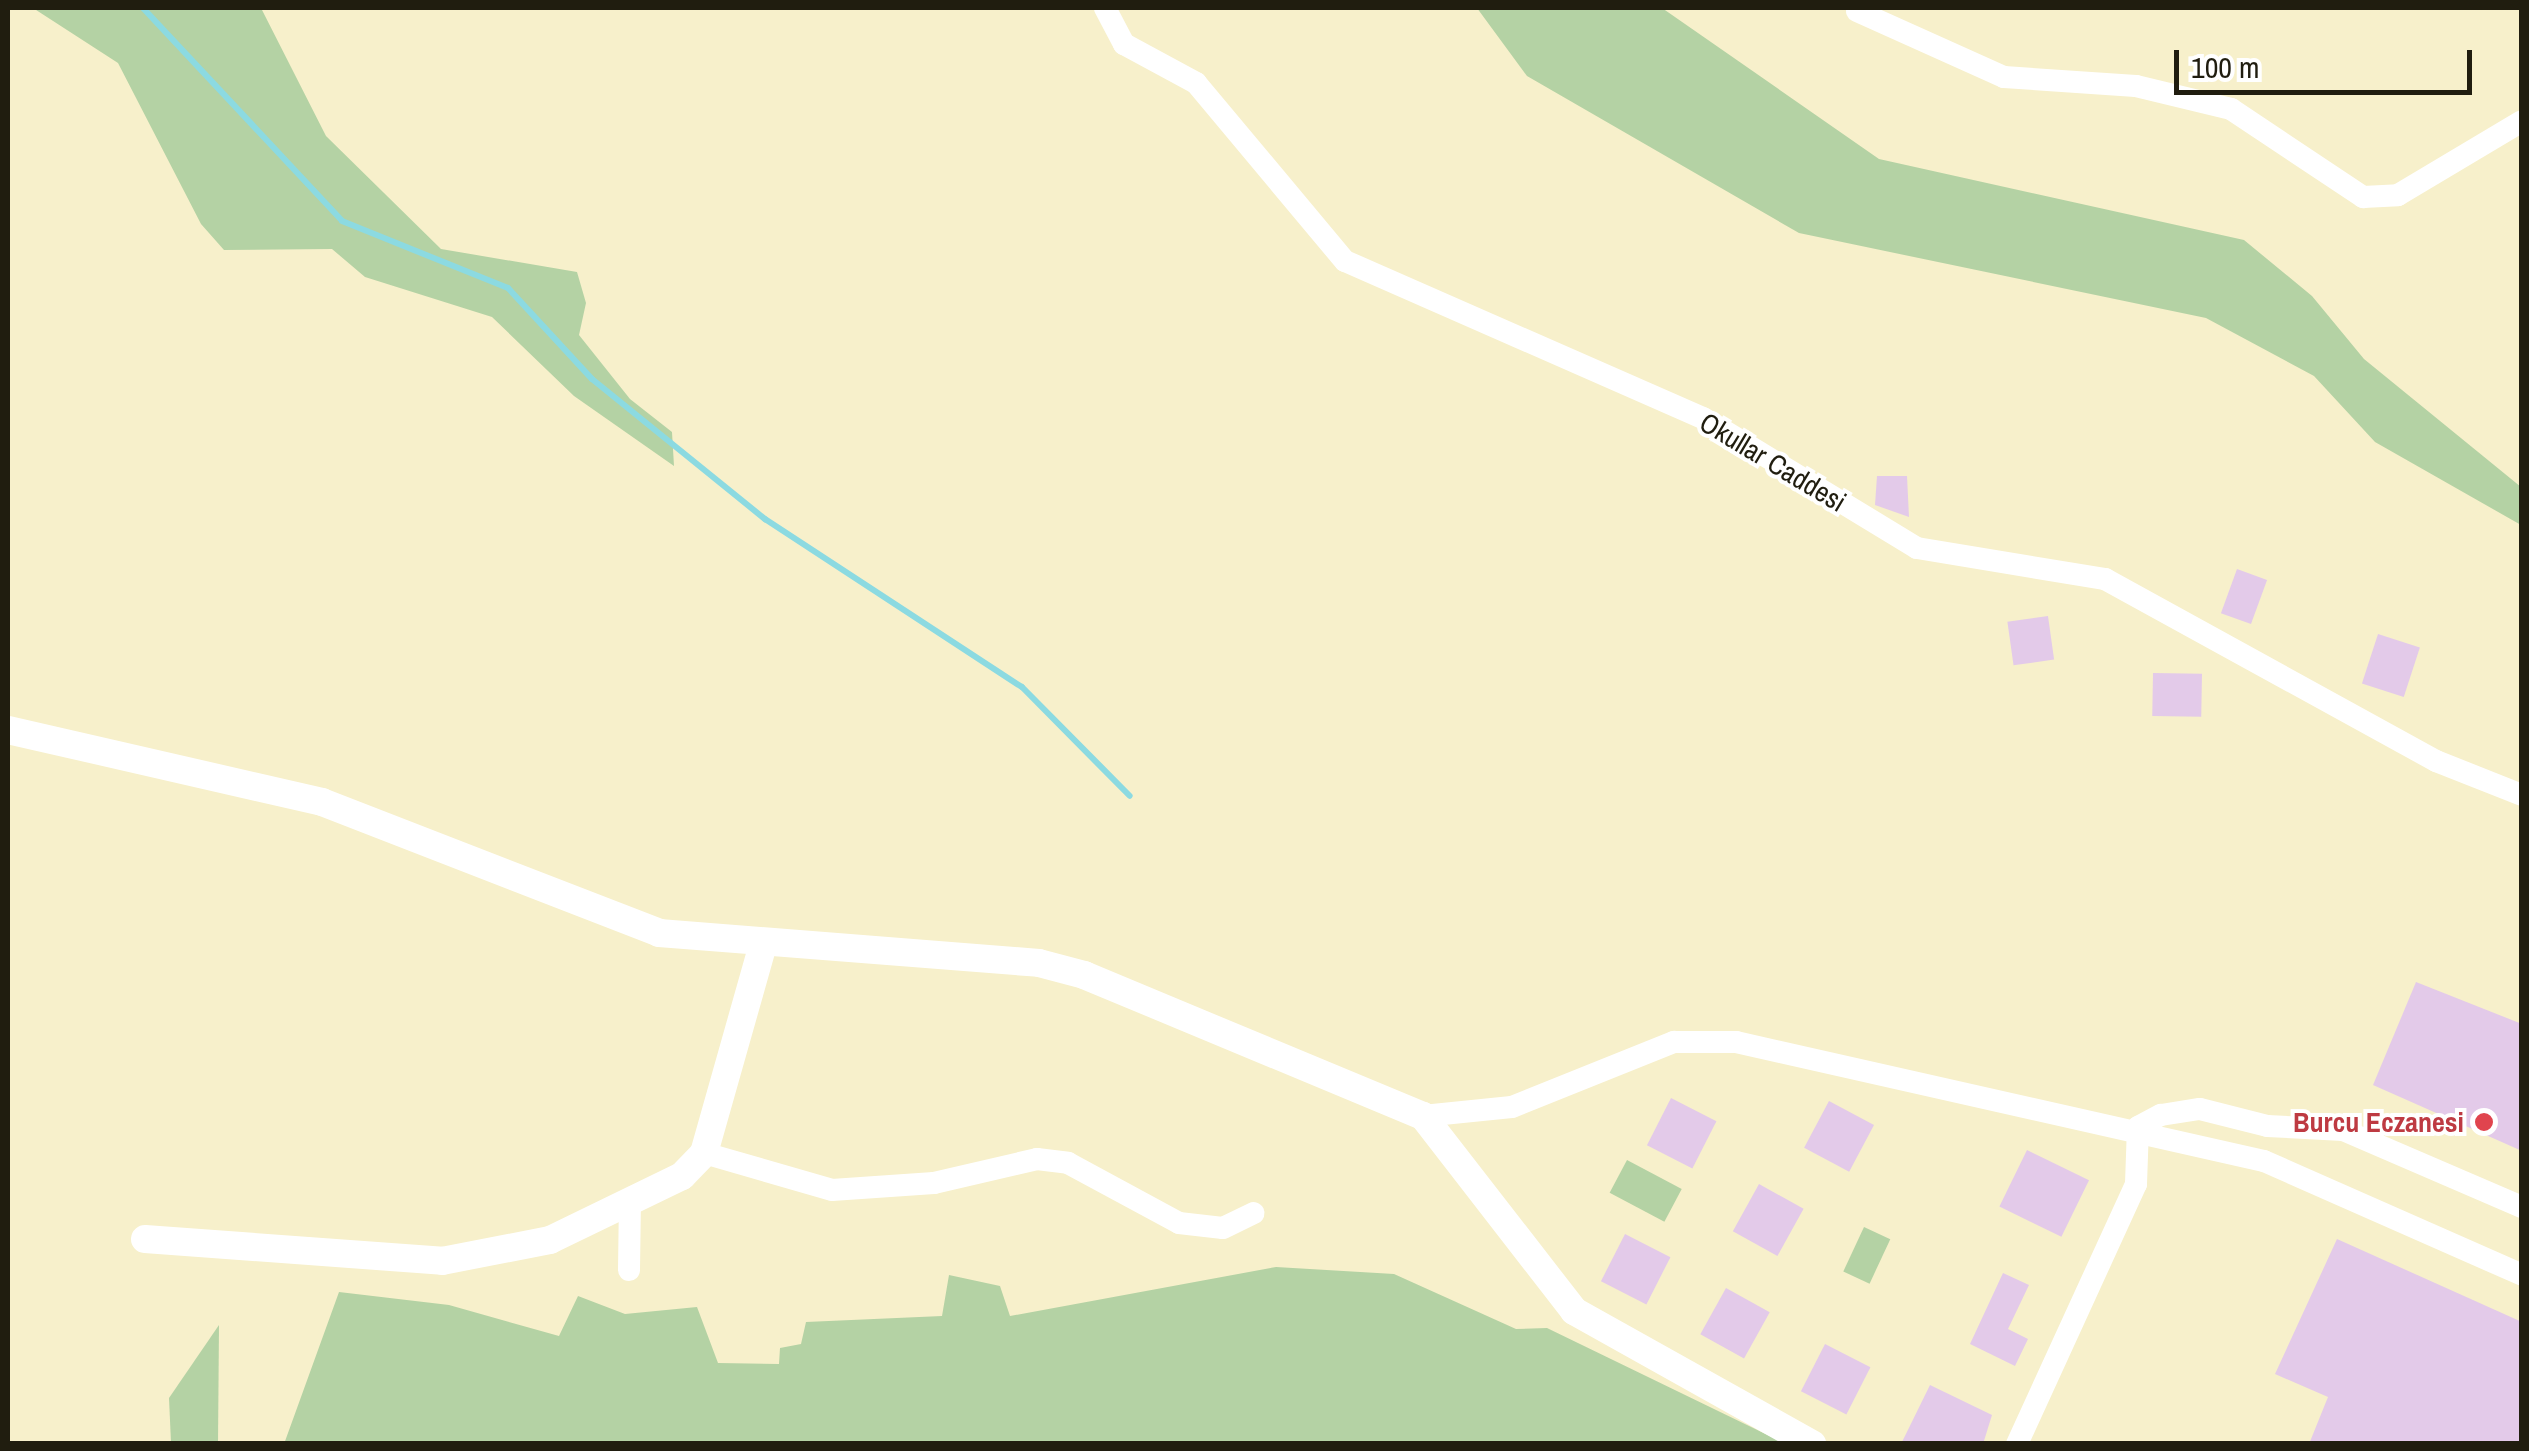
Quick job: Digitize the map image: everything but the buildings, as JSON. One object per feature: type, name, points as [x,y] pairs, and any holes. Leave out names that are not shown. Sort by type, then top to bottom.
[{"type":"street","name":"Okullar Caddesi","points":[[1105,8],[1124,44],[1196,83],[1345,261],[1702,418],[1917,548],[2105,579],[2436,761],[2522,795]]},
{"type":"street","points":[[1857,11],[2004,77],[2136,86],[2230,109],[2363,197],[2398,196],[2522,121]]},
{"type":"street","points":[[8,730],[322,802],[660,934],[762,948],[1038,963],[1423,1116],[1512,1107],[1674,1042],[1736,1042],[2138,1128],[2264,1162],[2522,1275]]},
{"type":"street","points":[[145,1239],[442,1262],[550,1240],[682,1176],[704,1153],[762,948]]},
{"type":"street","points":[[2138,1128],[2200,1108],[2267,1126],[2343,1130],[2522,1207]]},
{"type":"street","points":[[1423,1116],[1574,1311],[1812,1444]]},
{"type":"street","points":[[2017,1444],[2136,1184],[2138,1128]]},
{"type":"street","points":[[704,1153],[832,1190],[934,1183],[1037,1159],[1068,1163],[1179,1223],[1223,1228],[1254,1213]]},
{"type":"street","points":[[629,1270],[630,1200]]},
{"type":"green space","points":[[33,8],[261,8],[326,136],[441,249],[577,272],[586,303],[579,335],[630,399],[672,432],[674,466],[574,396],[492,317],[365,277],[332,249],[224,250],[201,224],[118,63]]},
{"type":"green space","points":[[1477,8],[1662,8],[1879,159],[2244,240],[2312,296],[2364,359],[2521,487],[2521,525],[2375,442],[2314,376],[2206,318],[1799,233],[1527,76]]},
{"type":"green space","points":[[1627,1160],[1682,1189],[1664,1222],[1610,1193]]},
{"type":"green space","points":[[1864,1227],[1890,1239],[1870,1284],[1843,1271]]},
{"type":"green space","points":[[1276,1267],[1394,1274],[1516,1329],[1547,1328],[1786,1444],[284,1444],[339,1292],[449,1305],[559,1336],[578,1296],[625,1314],[697,1307],[718,1363],[779,1364],[780,1348],[801,1344],[806,1322],[942,1316],[949,1275],[1000,1286],[1010,1316]]},
{"type":"green space","points":[[219,1325],[218,1443],[171,1443],[169,1398]]},
{"type":"waterway","points":[[143,8],[342,221],[508,288],[592,379],[765,519],[1022,687],[1130,796]]},
{"type":"place","name":"Burcu Eczanesi","points":[[2484,1122]]}]
